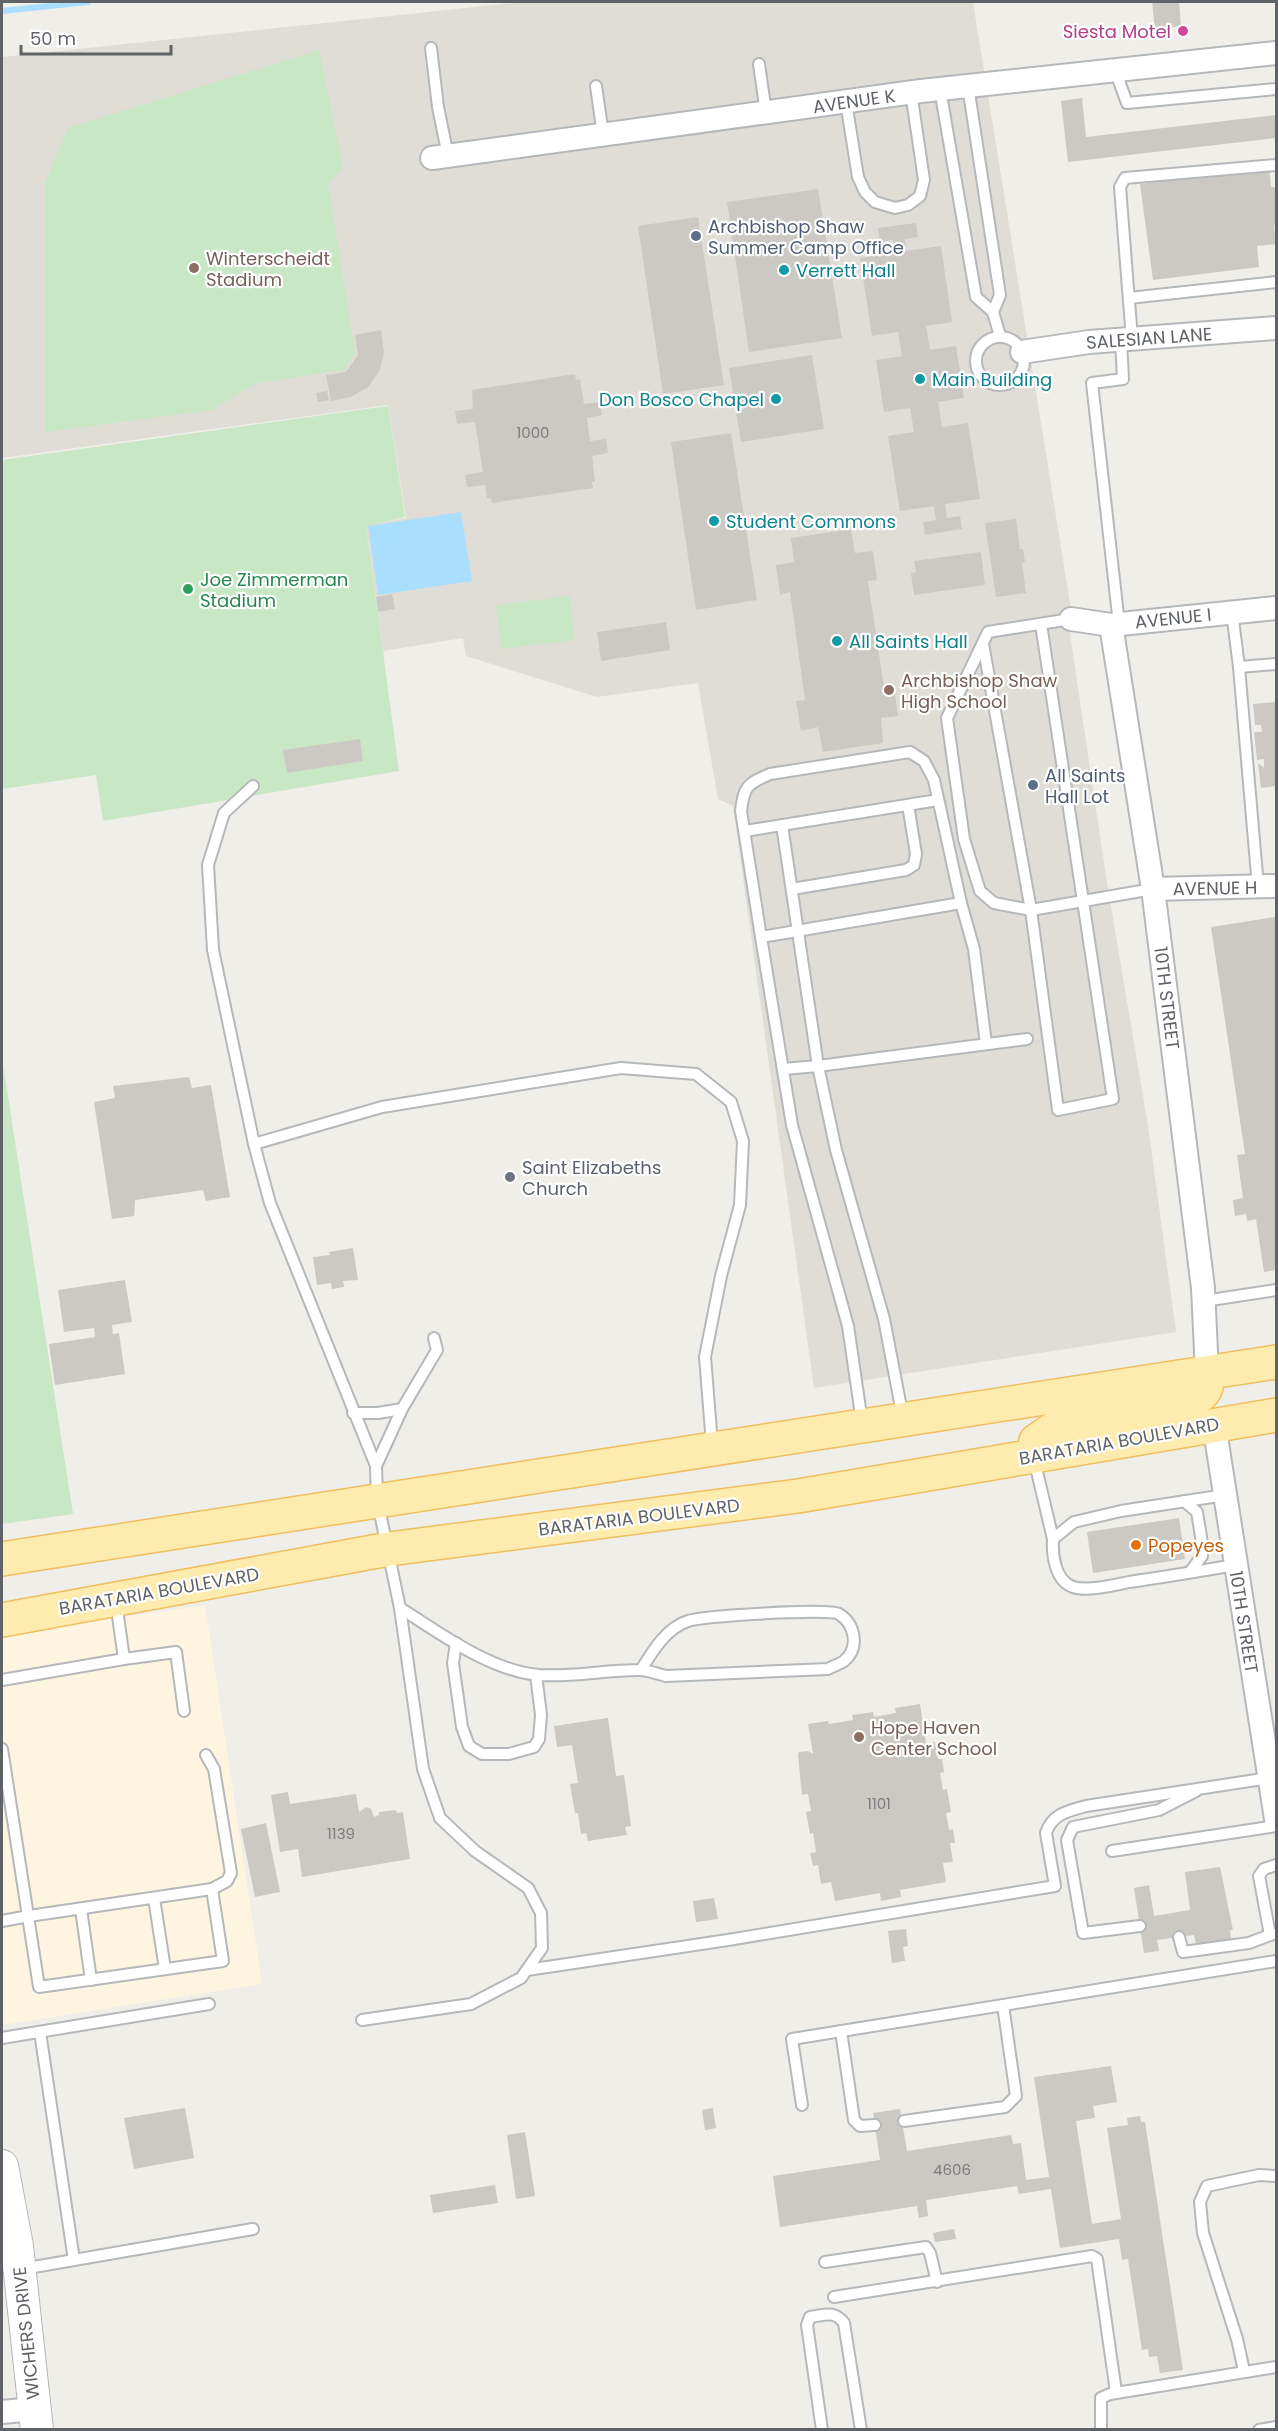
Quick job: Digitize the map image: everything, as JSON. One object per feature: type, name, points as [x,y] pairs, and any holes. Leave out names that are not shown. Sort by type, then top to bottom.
[{"type":"main road","points":[[2,1559],[377,1499],[1276,1362]]},
{"type":"main road","points":[[1034,1456],[1036,1441],[1059,1425],[1198,1397],[1205,1392],[1207,1373]]},
{"type":"main road","points":[[1214,1424],[1230,1391],[1276,1381]]},
{"type":"main road","name":"BARATARIA BOULEVARD","points":[[2,1620],[388,1549],[798,1496],[1276,1415]]},
{"type":"street","name":"AVENUE K","points":[[440,157],[911,92],[1276,53]]},
{"type":"street","name":"SALESIAN LANE","points":[[1022,352],[1057,345],[1276,328]]},
{"type":"street","name":"AVENUE I","points":[[1071,620],[1115,625],[1276,608]]},
{"type":"street","name":"10TH STREET","points":[[1115,625],[1153,889],[1204,1301],[1207,1373]]},
{"type":"street","name":"AVENUE H","points":[[1153,889],[1267,887]]},
{"type":"street","name":"10TH STREET","points":[[1214,1424],[1235,1565],[1266,1695],[1269,1778],[1276,1819]]},
{"type":"street","name":"WICHERS DRIVE","points":[[2,2166],[19,2270],[36,2420]]},
{"type":"street","points":[[2,2412],[36,2420]]},
{"type":"lane","points":[[431,48],[438,107],[440,157]]},
{"type":"lane","points":[[759,64],[766,113]]},
{"type":"lane","points":[[1115,70],[1127,103],[1276,89]]},
{"type":"lane","points":[[596,86],[603,135]]},
{"type":"lane","points":[[968,86],[1000,295],[993,312]]},
{"type":"lane","points":[[940,89],[976,297],[993,312],[1000,336]]},
{"type":"lane","points":[[846,102],[858,177],[865,192],[875,202],[895,208],[909,205],[920,196],[924,180],[911,92]]},
{"type":"lane","points":[[1115,625],[1092,382],[1123,379],[1129,298],[1120,187],[1125,178],[1276,165]]},
{"type":"lane","points":[[1129,298],[1276,282]]},
{"type":"lane","points":[[1000,336],[1012,340],[1022,352],[1023,366],[1015,380],[999,386],[984,380],[978,373],[975,356],[984,342],[1000,336]]},
{"type":"lane","points":[[1232,612],[1267,887]]},
{"type":"lane","points":[[1071,620],[988,632],[947,718],[963,839],[980,891],[994,903],[1031,910],[1153,889]]},
{"type":"lane","points":[[983,644],[1031,910],[1058,1110],[1113,1099],[1041,624]]},
{"type":"lane","points":[[1239,667],[1276,664]]},
{"type":"lane","points":[[863,1425],[848,1326],[792,1125],[741,811],[743,793],[750,783],[770,774],[910,752],[924,761],[934,780],[961,903],[974,949],[986,1044]]},
{"type":"lane","points":[[253,786],[224,813],[208,865],[213,950],[254,1144],[270,1203],[376,1466],[377,1499],[400,1608],[423,1769],[440,1818],[475,1851],[528,1888],[541,1913],[542,1948],[521,1978],[471,2004],[362,2020]]},
{"type":"lane","points":[[744,831],[938,800]]},
{"type":"lane","points":[[792,889],[906,870],[914,865],[916,854],[908,805]]},
{"type":"lane","points":[[782,825],[818,1066],[836,1150],[884,1319],[904,1418]]},
{"type":"lane","points":[[761,937],[961,903]]},
{"type":"lane","points":[[783,1069],[1026,1039]]},
{"type":"lane","points":[[254,1144],[382,1107],[621,1068],[696,1074],[731,1102],[743,1141],[740,1205],[721,1276],[705,1357],[712,1448]]},
{"type":"lane","points":[[1204,1301],[1276,1290]]},
{"type":"lane","points":[[376,1466],[402,1409],[437,1350],[434,1338]]},
{"type":"lane","points":[[353,1413],[378,1413],[402,1409]]},
{"type":"lane","points":[[1034,1456],[1053,1539],[1055,1565],[1062,1578],[1074,1587],[1098,1588],[1235,1565]]},
{"type":"lane","points":[[1053,1539],[1074,1522],[1121,1511],[1225,1495]]},
{"type":"lane","points":[[1184,1501],[1197,1512],[1202,1542],[1202,1556],[1190,1572]]},
{"type":"lane","points":[[115,1599],[124,1659]]},
{"type":"lane","points":[[400,1608],[456,1643],[501,1666],[536,1675],[576,1676],[641,1670],[666,1676],[828,1669],[846,1660],[855,1643],[854,1632],[839,1614],[825,1611],[785,1612],[688,1621],[668,1633],[641,1670]]},
{"type":"lane","points":[[456,1643],[453,1663],[462,1727],[469,1746],[482,1754],[509,1754],[534,1747],[539,1739],[541,1715],[536,1675]]},
{"type":"lane","points":[[2,1680],[176,1652],[184,1711]]},
{"type":"lane","points":[[2,1749],[39,1987],[223,1961],[212,1889]]},
{"type":"lane","points":[[2,1921],[212,1889],[227,1881],[231,1873],[214,1768],[206,1755]]},
{"type":"lane","points":[[527,1970],[706,1944],[1055,1886],[1046,1833],[1048,1824],[1063,1813],[1086,1806],[1204,1786],[1269,1778]]},
{"type":"lane","points":[[1140,1926],[1083,1933],[1067,1840],[1073,1827],[1159,1810],[1204,1786]]},
{"type":"lane","points":[[1112,1851],[1276,1826]]},
{"type":"lane","points":[[1179,1937],[1183,1952],[1248,1943],[1273,1934],[1259,1876],[1264,1869],[1276,1865]]},
{"type":"lane","points":[[154,1898],[165,1969]]},
{"type":"lane","points":[[81,1909],[92,1980]]},
{"type":"lane","points":[[802,2105],[792,2039],[1276,1961]]},
{"type":"lane","points":[[2,2038],[209,2004]]},
{"type":"lane","points":[[904,2121],[1005,2107],[1012,2102],[1016,2096],[1003,2005]]},
{"type":"lane","points":[[841,2031],[854,2120],[860,2126],[875,2125]]},
{"type":"lane","points":[[40,2032],[74,2260]]},
{"type":"lane","points":[[1244,2371],[1203,2233],[1200,2202],[1207,2186],[1259,2175],[1276,2176]]},
{"type":"lane","points":[[19,2270],[253,2229]]},
{"type":"lane","points":[[825,2262],[926,2247],[930,2253],[937,2282]]},
{"type":"lane","points":[[834,2297],[1092,2256],[1097,2259],[1116,2392]]},
{"type":"lane","points":[[822,2430],[807,2325],[810,2317],[831,2313],[838,2316],[844,2324],[861,2430]]},
{"type":"lane","points":[[1101,2430],[1101,2398],[1116,2392],[1276,2367]]},
{"type":"lane","points":[[1259,2430],[1276,2427]]},
{"type":"shaded area","name":"Archbishop Shaw High School","points":[[523,2],[973,2],[1071,609],[1070,634],[1107,883],[1148,1125],[1176,1332],[814,1388],[733,806],[718,799],[698,683],[597,697],[466,656],[463,638],[383,651],[366,525],[406,518],[388,405],[2,458],[2,57]]},
{"type":"shaded area","points":[[205,1605],[262,1984],[2,2025],[2,1635]]},
{"type":"green space","name":"Winterscheidt Stadium","points":[[319,50],[343,168],[328,183],[355,353],[344,370],[257,383],[211,410],[46,432],[46,181],[68,128]]},
{"type":"green space","name":"Joe Zimmerman Stadium","points":[[388,406],[405,517],[366,526],[399,771],[103,821],[96,775],[2,789],[2,460]]},
{"type":"green space","points":[[570,596],[575,640],[501,649],[496,605]]},
{"type":"green space","points":[[2,1058],[73,1514],[2,1524]]},
{"type":"water","points":[[461,512],[472,581],[378,595],[368,526]]},
{"type":"building","points":[[1152,2],[1179,2],[1181,26],[1155,29]]},
{"type":"building","points":[[1082,98],[1086,137],[1276,115],[1276,138],[1068,162],[1061,101]]},
{"type":"building","points":[[1269,168],[1271,187],[1276,187],[1276,225],[1274,225],[1276,244],[1257,246],[1259,267],[1153,280],[1140,184]]},
{"type":"building","name":"Verrett Hall","points":[[818,189],[842,338],[749,352],[727,202]]},
{"type":"building","points":[[698,217],[724,385],[663,394],[638,226]]},
{"type":"building","name":"Main Building","points":[[916,223],[918,237],[905,239],[906,251],[941,246],[952,322],[926,326],[930,350],[956,346],[964,398],[938,402],[942,427],[968,423],[980,499],[945,504],[947,518],[960,516],[962,529],[925,535],[923,522],[936,520],[934,506],[900,511],[888,436],[914,432],[910,408],[884,412],[876,360],[902,356],[898,332],[872,336],[860,258],[895,252],[893,240],[880,242],[878,228]]},
{"type":"building","points":[[381,330],[384,352],[380,370],[368,387],[351,397],[331,401],[326,375],[346,372],[358,355],[355,335]]},
{"type":"building","name":"Don Bosco Chapel","points":[[812,355],[824,429],[741,442],[729,368]]},
{"type":"building","points":[[575,374],[576,380],[580,379],[584,404],[600,402],[602,415],[587,418],[590,441],[606,439],[608,453],[592,456],[595,482],[592,482],[593,488],[492,503],[491,498],[487,498],[485,485],[467,487],[465,475],[483,472],[475,422],[457,424],[455,411],[473,409],[472,390]]},
{"type":"building","points":[[327,391],[329,400],[318,402],[316,393]]},
{"type":"building","name":"Student Commons","points":[[731,433],[757,600],[696,610],[671,442]]},
{"type":"building","points":[[1016,519],[1020,549],[1023,549],[1025,562],[1022,563],[1026,593],[996,597],[985,523]]},
{"type":"building","name":"All Saints Hall","points":[[851,529],[855,553],[873,551],[877,580],[868,581],[884,687],[894,686],[898,716],[881,718],[883,743],[823,752],[818,727],[801,731],[796,701],[805,700],[790,592],[780,595],[776,565],[794,562],[791,538]]},
{"type":"building","points":[[981,552],[985,585],[914,595],[911,573],[916,572],[914,561]]},
{"type":"building","points":[[392,594],[395,609],[378,612],[376,597]]},
{"type":"building","points":[[666,622],[670,650],[601,661],[597,632]]},
{"type":"building","points":[[1276,702],[1276,786],[1261,788],[1258,763],[1264,768],[1264,759],[1257,760],[1254,732],[1262,732],[1261,725],[1255,725],[1253,704]]},
{"type":"building","points":[[360,739],[363,761],[287,773],[283,750]]},
{"type":"building","points":[[1276,917],[1276,1270],[1264,1272],[1256,1219],[1247,1221],[1246,1214],[1235,1216],[1233,1200],[1243,1198],[1237,1155],[1245,1154],[1211,927]]},
{"type":"building","points":[[189,1077],[192,1088],[211,1085],[230,1197],[206,1201],[203,1190],[135,1200],[134,1216],[112,1219],[94,1102],[115,1098],[113,1086]]},
{"type":"building","points":[[353,1248],[358,1280],[343,1281],[344,1287],[332,1289],[331,1283],[317,1285],[313,1257]]},
{"type":"building","points":[[125,1280],[132,1322],[112,1325],[113,1334],[119,1333],[125,1374],[55,1385],[49,1344],[95,1337],[94,1328],[64,1332],[58,1290]]},
{"type":"building","name":"Popeyes","points":[[1179,1518],[1185,1559],[1093,1573],[1087,1532]]},
{"type":"building","points":[[920,1704],[926,1744],[935,1742],[938,1759],[942,1759],[944,1772],[940,1773],[943,1790],[947,1789],[951,1812],[946,1813],[949,1830],[953,1829],[955,1843],[950,1843],[953,1862],[943,1863],[946,1882],[900,1890],[901,1897],[881,1901],[880,1893],[835,1901],[831,1882],[821,1884],[818,1865],[813,1866],[810,1853],[816,1852],[806,1812],[811,1811],[808,1794],[802,1795],[798,1755],[799,1752],[808,1751],[813,1754],[808,1724],[828,1721],[829,1724],[853,1720],[852,1715],[873,1712],[874,1717],[896,1713],[895,1708]]},
{"type":"building","points":[[608,1718],[616,1776],[624,1775],[631,1826],[625,1827],[627,1835],[588,1841],[586,1833],[581,1834],[570,1784],[578,1783],[572,1745],[557,1747],[554,1726]]},
{"type":"building","points":[[288,1792],[290,1804],[356,1794],[359,1812],[366,1807],[371,1809],[374,1817],[379,1815],[379,1812],[396,1810],[397,1813],[403,1812],[410,1859],[302,1877],[298,1849],[280,1852],[271,1795]]},
{"type":"building","points":[[266,1823],[280,1892],[255,1897],[241,1829]]},
{"type":"building","points":[[1220,1867],[1233,1930],[1230,1930],[1231,1939],[1196,1944],[1194,1935],[1157,1940],[1159,1951],[1144,1953],[1134,1888],[1149,1885],[1154,1916],[1190,1910],[1185,1872]]},
{"type":"building","points":[[714,1898],[718,1919],[696,1922],[693,1901]]},
{"type":"building","points":[[906,1929],[908,1946],[903,1947],[905,1961],[892,1963],[888,1931]]},
{"type":"building","points":[[1111,2066],[1117,2102],[1093,2106],[1095,2118],[1076,2121],[1092,2224],[1121,2219],[1107,2128],[1128,2125],[1127,2118],[1140,2116],[1141,2122],[1145,2122],[1183,2370],[1160,2373],[1157,2356],[1149,2357],[1148,2349],[1142,2350],[1128,2259],[1122,2260],[1119,2239],[1060,2248],[1051,2189],[1019,2194],[1017,2186],[926,2200],[928,2216],[919,2218],[917,2206],[780,2227],[773,2176],[880,2160],[873,2113],[900,2109],[907,2151],[1011,2135],[1013,2144],[1021,2143],[1026,2180],[1049,2177],[1034,2077]]},
{"type":"building","points":[[185,2108],[194,2158],[134,2169],[124,2118]]},
{"type":"building","points":[[713,2108],[716,2128],[705,2130],[702,2110]]},
{"type":"building","points":[[525,2132],[535,2196],[516,2199],[507,2135]]},
{"type":"building","points":[[495,2185],[498,2203],[433,2213],[430,2195]]},
{"type":"building","points":[[954,2229],[956,2239],[935,2242],[933,2233]]},
{"type":"waterway","points":[[2,11],[88,2]]},
{"type":"place","name":"Siesta Motel","points":[[1183,31]]},
{"type":"place","name":"Archbishop Shaw Summer Camp Office","points":[[696,236]]},
{"type":"place","name":"Winterscheidt Stadium","points":[[194,268]]},
{"type":"place","name":"Verrett Hall","points":[[784,270]]},
{"type":"place","name":"Main Building","points":[[920,379]]},
{"type":"place","name":"Don Bosco Chapel","points":[[776,399]]},
{"type":"place","name":"Student Commons","points":[[714,521]]},
{"type":"place","name":"Joe Zimmerman Stadium","points":[[188,589]]},
{"type":"place","name":"All Saints Hall","points":[[837,641]]},
{"type":"place","name":"Archbishop Shaw High School","points":[[889,690]]},
{"type":"place","name":"All Saints Hall Lot","points":[[1033,785]]},
{"type":"place","name":"Saint Elizabeths Church","points":[[510,1177]]},
{"type":"place","name":"Popeyes","points":[[1136,1545]]},
{"type":"place","name":"Hope Haven Center School","points":[[859,1737]]}]
